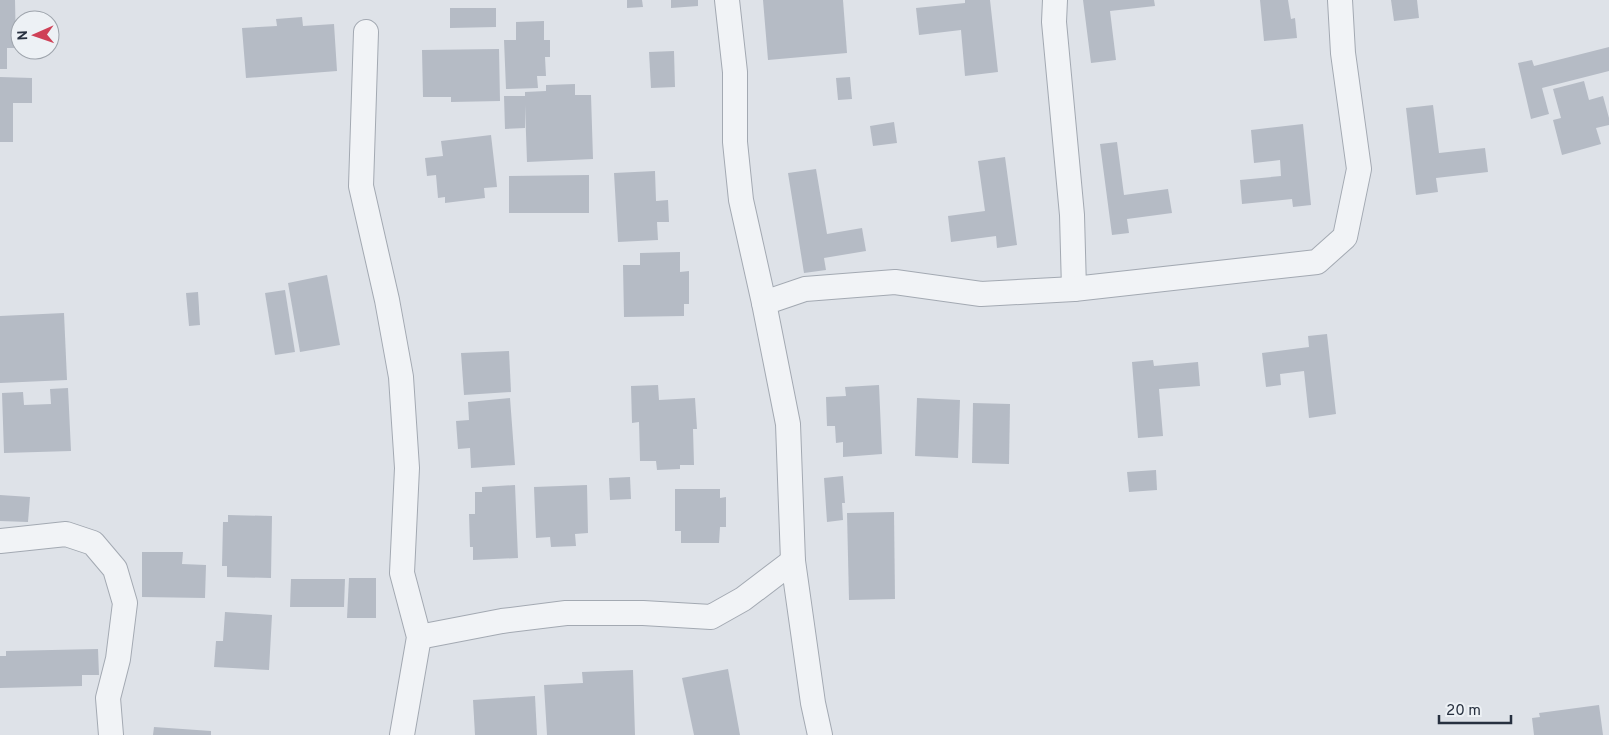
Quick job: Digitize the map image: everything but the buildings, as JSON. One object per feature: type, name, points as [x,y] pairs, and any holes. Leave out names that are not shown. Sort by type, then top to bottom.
[{"type":"street","points":[[727,0],[735,72],[735,142],[741,200],[788,424],[793,561],[813,703],[820,735]]},
{"type":"street","points":[[1055,0],[1054,22],[1072,215],[1074,289]]},
{"type":"street","points":[[764,303],[806,289],[895,282],[981,294],[1074,289],[1318,262],[1345,237],[1358,169],[1342,53],[1340,0]]},
{"type":"street","points":[[366,32],[361,186],[387,300],[401,377],[407,468],[402,573],[419,637],[402,735]]},
{"type":"street","points":[[0,541],[66,534],[93,543],[115,569],[125,603],[118,659],[108,698],[110,735]]},
{"type":"street","points":[[419,637],[566,613],[643,613],[711,617],[743,600],[793,561]]}]
